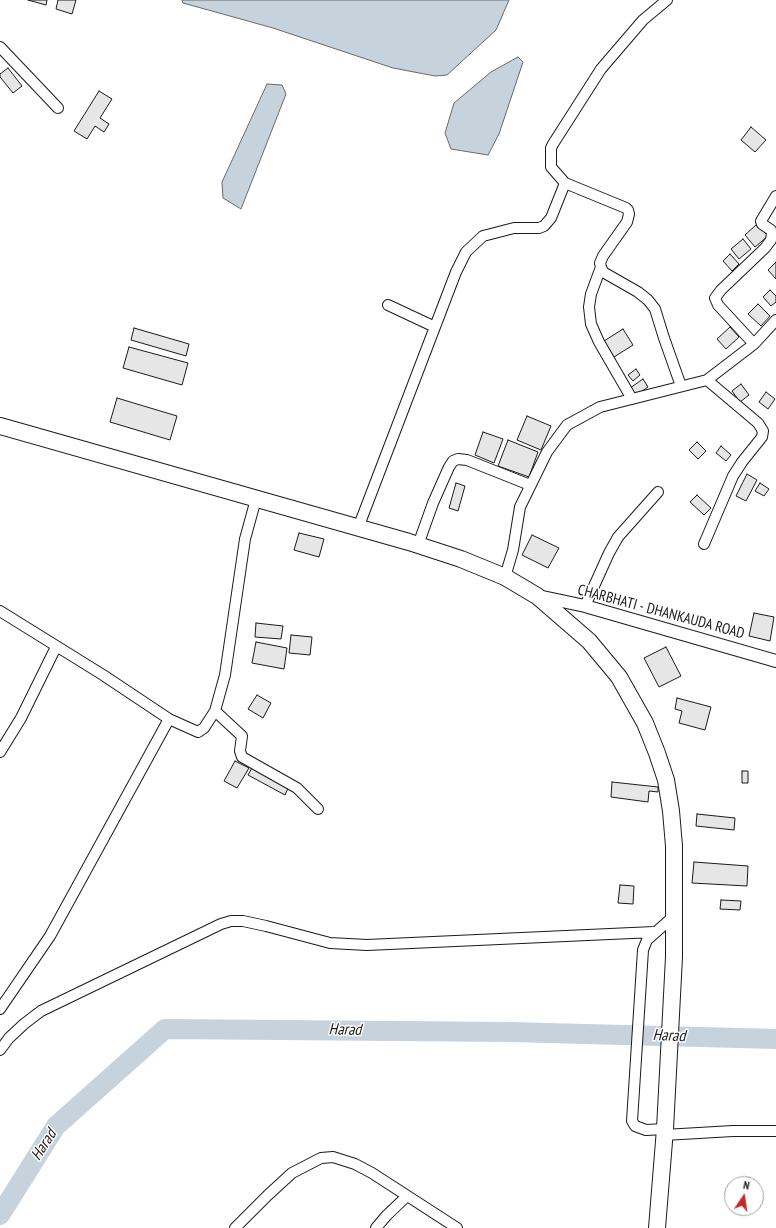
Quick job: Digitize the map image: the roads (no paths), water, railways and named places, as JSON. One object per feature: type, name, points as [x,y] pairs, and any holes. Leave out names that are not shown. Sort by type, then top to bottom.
[{"type":"main road","points":[[0,426],[414,543],[461,559],[505,577],[537,596],[589,641],[619,676],[645,723],[664,773],[671,811],[674,846],[674,957],[665,1126],[657,1228]]},
{"type":"street","points":[[667,0],[643,20],[601,69],[551,148],[552,167],[565,183],[628,210],[629,214],[627,222],[603,256],[600,263],[601,267],[603,272],[638,292],[648,300],[655,309],[681,386]]},
{"type":"street","points":[[0,47],[58,108]]},
{"type":"street","points":[[358,528],[456,272],[466,252],[482,236],[514,228],[539,228],[544,226],[551,218],[565,183]]},
{"type":"street","points":[[754,344],[718,305],[715,298],[721,290],[765,248],[771,240],[771,230],[760,221],[776,196]]},
{"type":"street","points":[[601,267],[591,294],[589,307],[591,324],[599,342],[632,399]]},
{"type":"street","points":[[388,305],[435,327]]},
{"type":"street","points":[[505,577],[513,550],[520,506],[547,452],[567,425],[600,407],[707,380],[754,344],[776,320]]},
{"type":"street","points":[[704,544],[733,476],[762,437],[763,431],[758,423],[707,380]]},
{"type":"street","points":[[414,543],[453,461],[458,459],[467,460],[530,485]]},
{"type":"street","points":[[585,606],[609,553],[618,537],[658,492]]},
{"type":"street","points":[[0,611],[103,675],[169,719],[198,732],[204,728],[215,711],[225,676],[246,539],[256,499]]},
{"type":"street","name":"CHARBHATI - DHANKAUDA ROAD","points":[[537,596],[585,606],[776,660]]},
{"type":"street","points":[[0,750],[21,718],[56,647]]},
{"type":"street","points":[[215,711],[242,736],[240,751],[242,757],[297,788],[318,809]]},
{"type":"street","points":[[0,1009],[50,936],[169,719]]},
{"type":"street","points":[[674,916],[654,932],[647,940],[643,950],[632,1121],[635,1126],[646,1130],[665,1126],[733,1131],[776,1132]]},
{"type":"street","points":[[0,1050],[9,1038],[24,1024],[41,1012],[221,924],[231,921],[243,921],[266,926],[330,943],[367,945],[654,932]]},
{"type":"street","points":[[235,1228],[292,1173],[321,1158],[333,1157],[355,1164],[457,1228]]},
{"type":"street","points":[[376,1228],[407,1196]]},
{"type":"waterway","name":"Harad","points":[[0,1215],[56,1126],[165,1029],[510,1032],[776,1039]]}]
